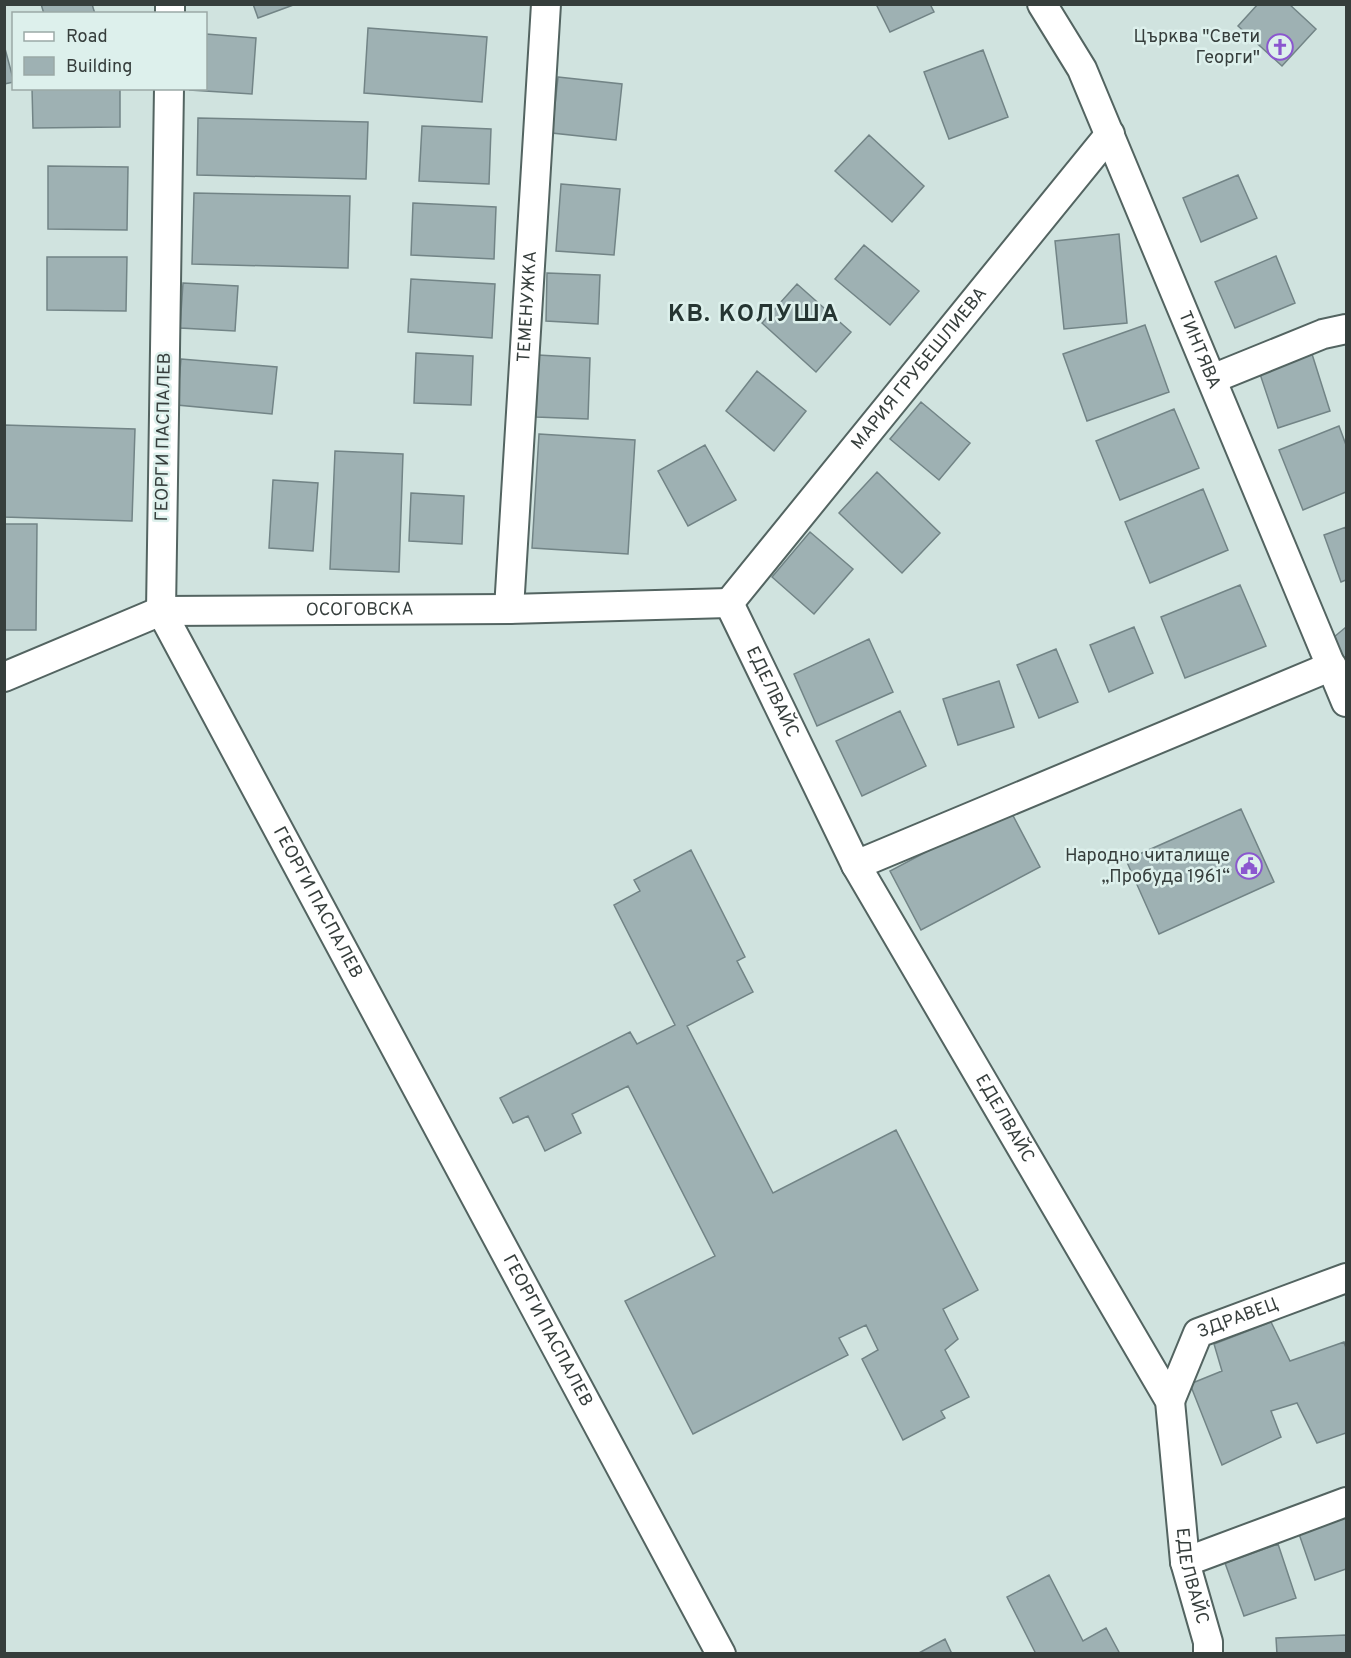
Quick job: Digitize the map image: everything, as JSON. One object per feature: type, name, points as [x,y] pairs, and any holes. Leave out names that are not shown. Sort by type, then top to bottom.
[{"type":"street","name":"ТЕМЕНУЖКА","points":[[508,609],[546,4]]},
{"type":"street","name":"ТИНТЯВА","points":[[1042,4],[1082,69],[1347,702]]},
{"type":"street","name":"ГЕОРГИ ПАСПАЛЕВ","points":[[169,90],[161,610],[721,1653]]},
{"type":"street","name":"МАРИЯ ГРУБЕШЛИЕВА","points":[[729,603],[1110,134]]},
{"type":"street","points":[[1212,379],[1323,334],[1347,329]]},
{"type":"street","name":"ОСОГОВСКА","points":[[4,677],[161,610],[508,609],[729,603]]},
{"type":"street","name":"ЕДЕЛВАЙС","points":[[729,603],[856,865],[1170,1401],[1185,1562],[1208,1642],[1208,1653]]},
{"type":"street","points":[[856,865],[1332,666]]},
{"type":"street","name":"ЗДРАВЕЦ","points":[[1170,1401],[1198,1333],[1347,1278]]},
{"type":"street","points":[[1185,1562],[1347,1502]]},
{"type":"building","points":[[41,4],[92,4],[94,12],[43,12]]},
{"type":"building","points":[[253,4],[296,4],[258,18]]},
{"type":"building","points":[[876,4],[930,4],[934,12],[890,32]]},
{"type":"building","name":"Църква \"Свети Георги\"","points":[[1258,4],[1289,4],[1316,29],[1282,66],[1238,26]]},
{"type":"building","points":[[368,28],[487,37],[482,102],[364,93]]},
{"type":"building","points":[[207,34],[256,38],[252,94],[189,90],[207,90]]},
{"type":"building","points":[[4,45],[12,82],[4,84]]},
{"type":"building","points":[[983,50],[1008,117],[949,139],[924,72]]},
{"type":"building","points":[[558,77],[622,84],[616,140],[552,133]]},
{"type":"building","points":[[32,90],[120,90],[120,127],[33,128]]},
{"type":"building","points":[[198,118],[368,122],[366,179],[197,175]]},
{"type":"building","points":[[422,126],[491,129],[489,184],[419,181]]},
{"type":"building","points":[[869,135],[924,186],[892,222],[835,171]]},
{"type":"building","points":[[48,166],[128,167],[127,230],[48,229]]},
{"type":"building","points":[[1238,175],[1257,218],[1201,242],[1183,198]]},
{"type":"building","points":[[561,184],[620,189],[614,255],[556,251]]},
{"type":"building","points":[[194,193],[350,196],[348,268],[192,264]]},
{"type":"building","points":[[413,203],[496,207],[494,259],[411,255]]},
{"type":"building","points":[[1119,234],[1127,323],[1064,329],[1055,241]]},
{"type":"building","points":[[864,245],[919,291],[890,325],[835,279]]},
{"type":"building","points":[[1276,256],[1295,303],[1235,328],[1215,282]]},
{"type":"building","points":[[47,257],[127,257],[126,311],[47,310]]},
{"type":"building","points":[[547,273],[600,275],[598,324],[546,321]]},
{"type":"building","points":[[411,279],[495,284],[492,338],[408,332]]},
{"type":"building","points":[[183,283],[238,286],[235,331],[180,328]]},
{"type":"building","points":[[797,284],[851,332],[816,372],[762,323]]},
{"type":"building","points":[[1145,325],[1169,392],[1087,421],[1063,354]]},
{"type":"building","points":[[416,353],[473,356],[471,405],[414,403]]},
{"type":"building","points":[[1312,354],[1330,411],[1278,428],[1259,371]]},
{"type":"building","points":[[538,355],[590,358],[588,419],[536,417]]},
{"type":"building","points":[[181,359],[277,367],[272,414],[177,405]]},
{"type":"building","points":[[757,371],[806,411],[774,451],[726,411]]},
{"type":"building","points":[[921,402],[970,443],[939,480],[890,439]]},
{"type":"building","points":[[1174,409],[1199,468],[1120,500],[1096,441]]},
{"type":"building","points":[[4,425],[135,429],[132,521],[4,517]]},
{"type":"building","points":[[1339,426],[1346,445],[1346,492],[1303,510],[1279,450]]},
{"type":"building","points":[[539,434],[635,440],[628,554],[532,548]]},
{"type":"building","points":[[705,445],[736,500],[688,526],[658,471]]},
{"type":"building","points":[[335,451],[403,454],[399,572],[330,569]]},
{"type":"building","points":[[877,472],[940,533],[902,573],[839,513]]},
{"type":"building","points":[[273,480],[318,483],[313,551],[269,548]]},
{"type":"building","points":[[1203,489],[1228,550],[1150,583],[1125,522]]},
{"type":"building","points":[[411,493],[464,496],[462,544],[409,541]]},
{"type":"building","points":[[4,524],[37,524],[36,630],[4,630]]},
{"type":"building","points":[[1346,527],[1346,580],[1341,582],[1324,535]]},
{"type":"building","points":[[810,532],[853,569],[814,614],[772,577]]},
{"type":"building","points":[[1240,585],[1266,646],[1185,678],[1161,617]]},
{"type":"building","points":[[1134,627],[1153,673],[1109,692],[1090,645]]},
{"type":"building","points":[[1346,627],[1346,666],[1328,642]]},
{"type":"building","points":[[869,639],[893,692],[817,726],[794,674]]},
{"type":"building","points":[[1056,649],[1078,702],[1039,718],[1017,665]]},
{"type":"building","points":[[999,681],[1014,727],[958,745],[943,699]]},
{"type":"building","points":[[900,711],[926,766],[862,796],[836,741]]},
{"type":"building","points":[[1009,808],[1040,867],[921,930],[890,871]]},
{"type":"building","points":[[1241,809],[1274,882],[1159,934],[1126,860]]},
{"type":"building","points":[[691,850],[745,957],[737,961],[753,992],[687,1026],[773,1193],[896,1130],[978,1290],[943,1309],[958,1339],[945,1350],[969,1397],[941,1411],[945,1418],[903,1440],[862,1359],[878,1350],[866,1325],[839,1338],[848,1355],[693,1434],[625,1301],[715,1256],[628,1086],[572,1114],[581,1133],[545,1151],[528,1116],[513,1123],[500,1098],[630,1032],[637,1044],[675,1025],[614,905],[640,891],[634,880]]},
{"type":"building","points":[[1271,1322],[1290,1361],[1344,1342],[1346,1348],[1346,1433],[1317,1443],[1297,1403],[1271,1411],[1281,1437],[1222,1465],[1190,1384],[1222,1371],[1214,1344]]},
{"type":"building","points":[[1346,1514],[1346,1569],[1315,1580],[1298,1531]]},
{"type":"building","points":[[1278,1544],[1296,1598],[1244,1616],[1225,1563]]},
{"type":"building","points":[[1049,1575],[1083,1641],[1106,1628],[1120,1654],[1036,1654],[1007,1597]]},
{"type":"building","points":[[1346,1635],[1346,1654],[1277,1654],[1276,1638]]},
{"type":"building","points":[[945,1639],[952,1654],[917,1654]]},
{"type":"place","name":"Църква \"Свети Георги\"","points":[[1280,47]]},
{"type":"place","name":"Народно читалище „Пробуда 1961“","points":[[1249,866]]},
{"type":"district","name":"КВ. КОЛУША","points":[[754,315]]}]
